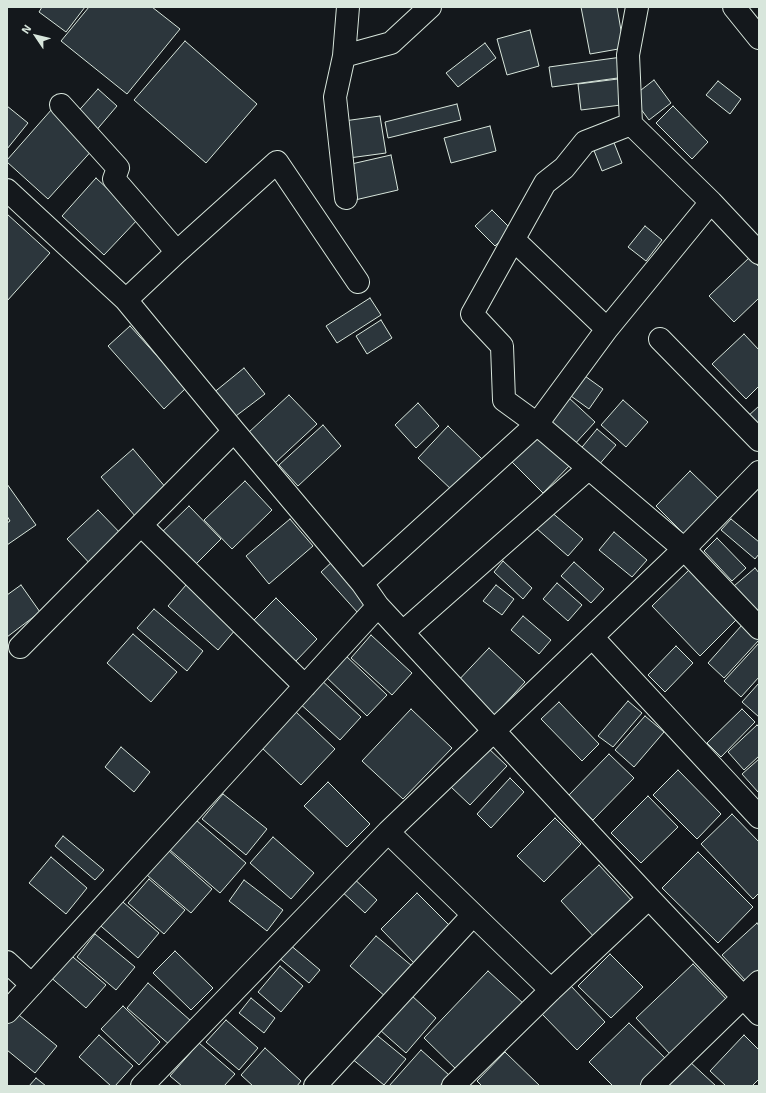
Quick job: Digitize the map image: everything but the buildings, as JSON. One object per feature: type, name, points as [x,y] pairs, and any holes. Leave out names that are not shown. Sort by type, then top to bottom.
[{"type":"street","points":[[346,198],[335,98],[344,56],[348,7]]},
{"type":"street","points":[[344,56],[391,43],[430,7]]},
{"type":"street","points":[[637,7],[628,55],[631,124],[711,202],[759,253]]},
{"type":"street","points":[[734,7],[759,38]]},
{"type":"street","points":[[61,105],[118,168],[114,179],[177,252]]},
{"type":"street","points":[[631,124],[585,142],[564,168],[545,183],[472,314],[502,346],[504,400],[537,424],[588,469],[684,549],[759,628]]},
{"type":"street","points":[[126,300],[277,162],[358,282]]},
{"type":"street","points":[[7,190],[126,300],[362,583],[378,606],[649,898],[759,1014]]},
{"type":"street","points":[[362,583],[537,424],[607,329],[711,202]]},
{"type":"street","points":[[514,240],[607,329]]},
{"type":"street","points":[[660,338],[759,440]]},
{"type":"street","points":[[20,647],[234,431]]},
{"type":"street","points":[[403,632],[588,469]]},
{"type":"street","points":[[153,1082],[388,832],[593,638],[684,549],[759,472]]},
{"type":"street","points":[[141,525],[304,686]]},
{"type":"street","points":[[7,1012],[378,606]]},
{"type":"street","points":[[593,638],[759,817]]},
{"type":"street","points":[[388,832],[551,990]]},
{"type":"street","points":[[453,1086],[551,990],[649,898]]},
{"type":"street","points":[[315,1086],[474,915]]},
{"type":"street","points":[[7,962],[32,985]]},
{"type":"street","points":[[652,1086],[759,982]]}]
